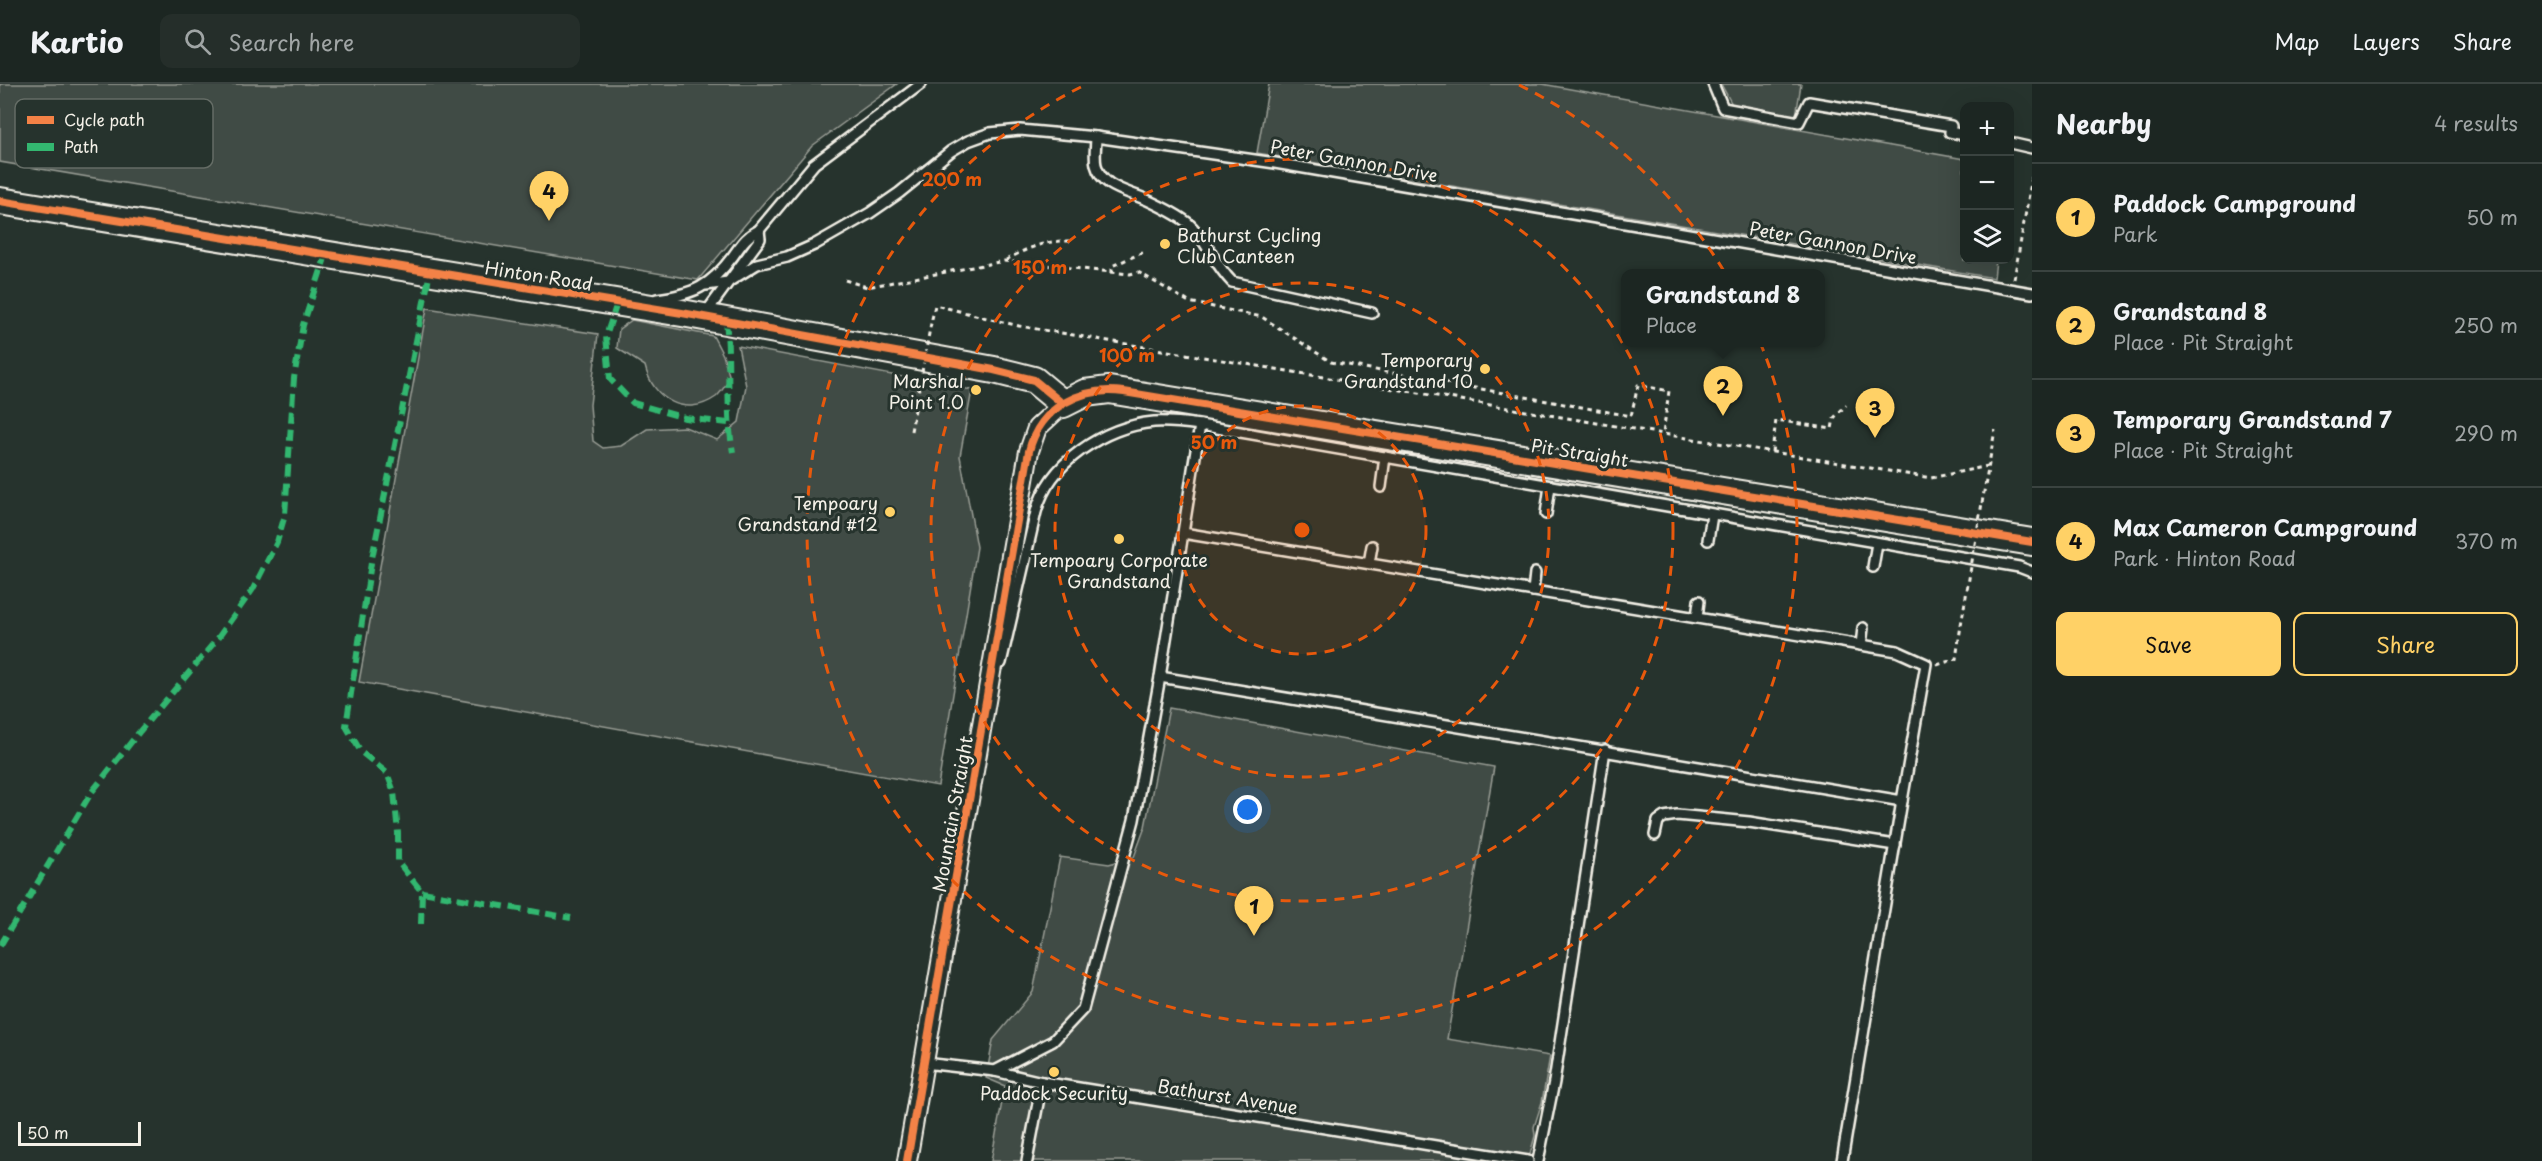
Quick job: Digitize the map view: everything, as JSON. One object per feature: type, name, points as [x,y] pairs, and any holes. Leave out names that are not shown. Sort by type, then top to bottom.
[{"type":"street","name":"Hinton Road","points":[[0,201],[702,317],[1004,372],[1034,380],[1063,404]]},
{"type":"street","name":"Pit Straight","points":[[1063,404],[1094,391],[1124,392],[2032,542]]},
{"type":"street","name":"Mountain Straight","points":[[907,1161],[1025,471],[1034,434],[1050,414],[1063,404]]},
{"type":"lane","points":[[617,303],[676,296],[694,292],[706,285],[729,261],[748,235],[759,230],[814,164],[921,84]]},
{"type":"lane","points":[[1713,84],[1723,108],[1799,122],[1809,102],[1951,126],[1950,132],[1960,134]]},
{"type":"lane","name":"Peter Gannon Drive","points":[[706,285],[728,282],[757,264],[787,257],[814,245],[861,219],[899,193],[951,151],[968,141],[990,133],[1020,130],[1096,137],[1275,163],[2032,293]]},
{"type":"lane","points":[[1096,137],[1096,164],[1103,178],[1115,188],[1148,200],[1186,222],[1204,239],[1221,271],[1232,282],[1372,313]]},
{"type":"lane","points":[[2014,144],[2032,148]]},
{"type":"lane","points":[[702,317],[760,239],[759,230]]},
{"type":"lane","points":[[978,754],[1036,512],[1044,488],[1069,460],[1111,434],[1155,422],[1200,425],[2019,567],[2032,572]]},
{"type":"lane","points":[[994,1071],[1053,1041],[1083,1009],[1134,820],[1160,677],[1200,425]]},
{"type":"lane","points":[[1381,487],[1385,457]]},
{"type":"lane","points":[[1546,514],[1550,486]]},
{"type":"lane","points":[[1708,540],[1712,515]]},
{"type":"lane","points":[[1183,533],[1897,651],[1926,664],[1842,1161]]},
{"type":"lane","points":[[1873,567],[1877,543]]},
{"type":"lane","points":[[1369,563],[1371,546]]},
{"type":"lane","points":[[1533,591],[1536,573]]},
{"type":"lane","points":[[1697,617],[1699,601]]},
{"type":"lane","points":[[1861,645],[1863,628]]},
{"type":"lane","points":[[1160,677],[1902,801]]},
{"type":"lane","points":[[1538,1161],[1557,1059],[1605,750]]},
{"type":"lane","points":[[1655,835],[1658,821],[1664,817],[1677,815],[1749,822],[1895,845]]},
{"type":"lane","name":"Bathurst Avenue","points":[[924,1063],[994,1071],[1042,1082],[1528,1161]]},
{"type":"lane","points":[[1027,1161],[1042,1082]]},
{"type":"path","points":[[2012,290],[2032,177]]},
{"type":"path","points":[[1004,261],[1026,249],[1053,240],[1071,241]]},
{"type":"path","points":[[1112,273],[1112,266],[1146,250]]},
{"type":"path","points":[[845,280],[867,287],[1004,261],[1112,273],[1138,272],[1189,302],[1262,318],[1331,362],[1631,416],[1638,385],[1669,391],[1663,434]]},
{"type":"path","points":[[911,431],[934,305],[1019,326],[1931,478],[1988,466]]},
{"type":"path","points":[[1772,452],[1776,420],[1832,429],[1834,418],[1846,405]]},
{"type":"path","points":[[1926,664],[1939,665],[1956,659],[1995,430]]},
{"type":"shaded area","points":[[0,84],[897,84],[812,146],[698,280],[35,168],[213,168],[213,99],[15,99],[15,165],[0,162]]},
{"type":"shaded area","points":[[1269,84],[1542,84],[1960,158],[1960,264],[1996,264],[1994,278],[1257,153]]},
{"type":"shaded area","points":[[1721,84],[1801,84],[1796,116],[1734,108]]},
{"type":"shaded area","points":[[427,308],[598,334],[590,405],[593,441],[603,448],[621,446],[647,429],[685,427],[717,440],[739,422],[746,386],[738,346],[972,390],[960,456],[977,547],[938,786],[359,682]]},
{"type":"shaded area","points":[[632,320],[713,336],[723,355],[730,378],[720,393],[705,403],[693,406],[672,402],[663,396],[649,378],[645,366],[617,348],[619,329]]},
{"type":"shaded area","points":[[1169,708],[1494,767],[1447,1039],[1550,1056],[1528,1161],[991,1161],[1005,1086],[986,1078],[993,1040],[1033,992],[1060,857],[1109,864],[1134,857],[1145,827]]},
{"type":"marked path","points":[[0,946],[91,793],[218,638],[253,589],[277,542],[285,515],[294,378],[303,325],[326,255]]},
{"type":"marked path","points":[[421,924],[422,892],[398,862],[394,792],[387,773],[361,752],[346,726],[371,563],[430,272]]},
{"type":"marked path","points":[[617,303],[606,336],[610,379],[633,403],[685,418],[728,423]]},
{"type":"marked path","points":[[726,321],[729,420],[733,452]]},
{"type":"marked path","points":[[422,892],[571,918]]},
{"type":"cycle path","points":[[0,201],[682,313],[994,370],[1034,380],[1063,404]]},
{"type":"cycle path","points":[[907,1161],[1029,451],[1042,422],[1064,403],[1093,392],[1124,392],[2032,542]]},
{"type":"place","name":"Max Cameron Campground","points":[[549,221]]},
{"type":"place","name":"Bathurst Cycling Club Canteen","points":[[1165,244]]},
{"type":"place","name":"Temporary Grandstand 10","points":[[1485,369]]},
{"type":"place","name":"Marshal Point 1.0","points":[[976,390]]},
{"type":"place","name":"Grandstand 8","points":[[1723,416]]},
{"type":"place","name":"Temporary Grandstand 7","points":[[1875,438]]},
{"type":"place","name":"Tempoary Grandstand #12","points":[[890,512]]},
{"type":"place","name":"Tempoary Corporate Grandstand","points":[[1119,539]]},
{"type":"place","name":"Paddock Campground","points":[[1254,936]]},
{"type":"place","name":"Paddock Security","points":[[1054,1072]]}]
